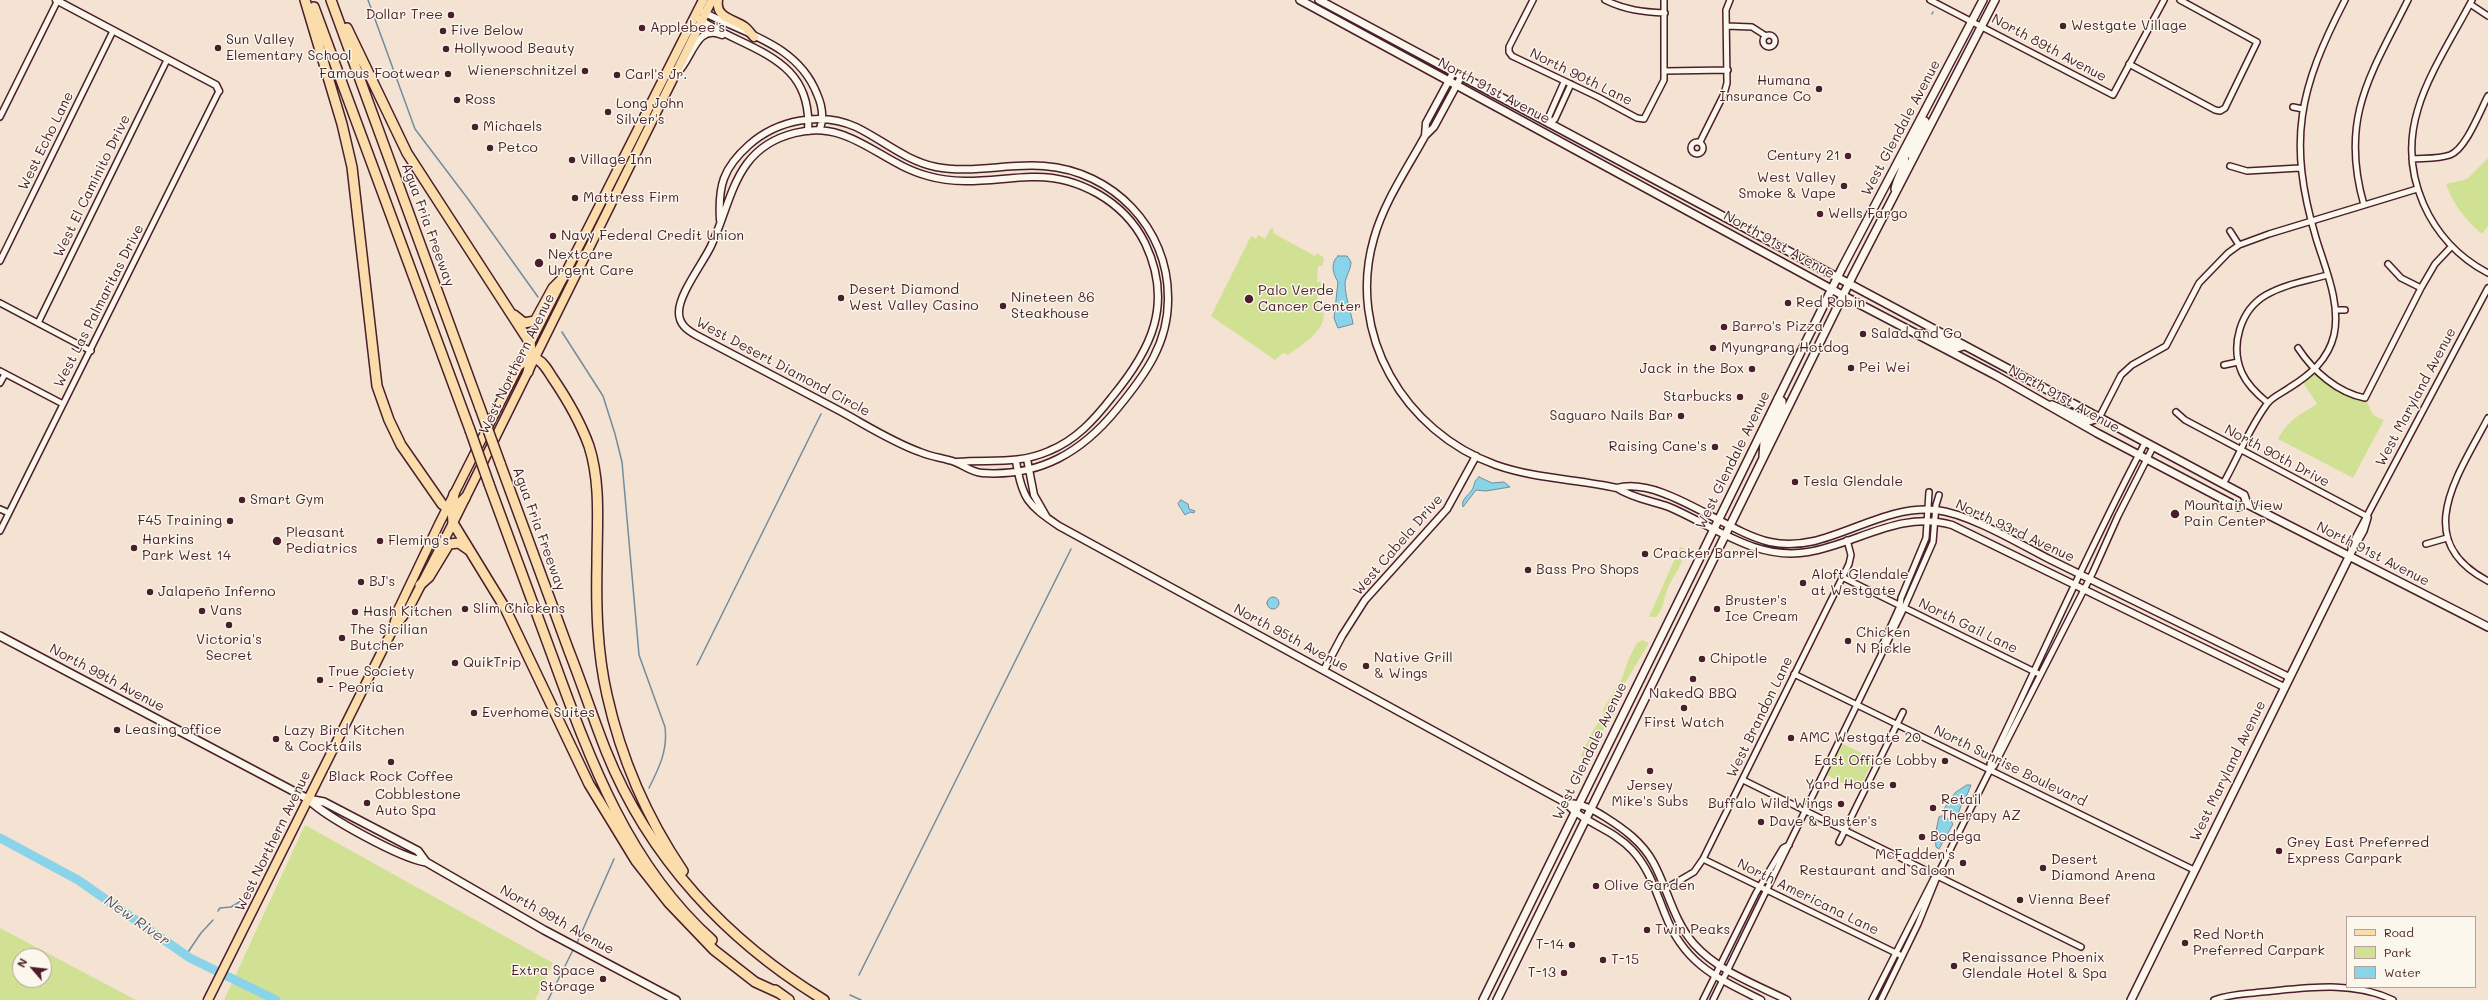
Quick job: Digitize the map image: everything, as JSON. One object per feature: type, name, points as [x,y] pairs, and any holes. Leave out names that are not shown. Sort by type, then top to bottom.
[{"type":"highway","points":[[306,0],[323,55],[352,167],[378,386],[389,420],[401,444],[436,497],[450,508]]},
{"type":"highway","points":[[311,0],[597,775],[620,820],[657,877],[689,916],[737,962],[789,1000]]},
{"type":"highway","name":"Agua Fria Freeway","points":[[331,0],[606,752],[618,778],[644,827],[657,846],[683,881],[712,913],[768,963],[824,1000]]},
{"type":"highway","points":[[336,0],[372,84],[404,147],[530,343],[533,358],[528,372]]},
{"type":"highway","points":[[509,310],[520,321],[531,323],[538,318],[553,288],[562,279]]},
{"type":"highway","points":[[518,366],[533,358]]},
{"type":"highway","points":[[533,358],[548,370],[576,415],[589,446],[593,465],[598,514],[598,642],[607,695],[618,736],[633,778],[654,824],[683,872],[704,898],[712,913]]},
{"type":"highway","points":[[454,494],[450,508],[453,522],[505,608],[589,784],[636,861],[669,903],[710,945],[755,982],[779,993]]},
{"type":"highway","points":[[450,508],[458,506],[465,498]]},
{"type":"highway","points":[[420,585],[429,577],[449,544],[459,543],[471,552]]},
{"type":"main road","name":"West Northern Avenue","points":[[454,494],[603,198],[631,153],[674,76],[700,15],[703,0]]},
{"type":"main road","name":"West Northern Avenue","points":[[533,358],[596,233],[631,153],[700,15],[712,0]]},
{"type":"main road","points":[[718,0],[717,6],[722,15],[745,27],[754,36]]},
{"type":"main road","name":"North 91st Avenue","points":[[1300,0],[1844,296],[1914,332],[2147,460],[2238,507],[2247,504],[2350,555],[2488,627]]},
{"type":"main road","points":[[1308,0],[1324,7],[1333,3]]},
{"type":"main road","name":"North 91st Avenue","points":[[1319,0],[1333,3],[1453,73],[1850,283],[1964,346],[2244,495],[2247,504]]},
{"type":"main road","name":"West Glendale Avenue","points":[[1483,1000],[1713,528],[1838,277],[1983,0]]},
{"type":"main road","name":"West Glendale Avenue","points":[[1497,1000],[1725,534],[1913,158],[1995,0]]},
{"type":"main road","points":[[1913,158],[1910,152],[1928,116],[1925,110]]},
{"type":"main road","points":[[1518,118],[1528,118],[1545,127],[1549,124]]},
{"type":"main road","points":[[1894,197],[1897,178],[1905,161],[1904,152]]},
{"type":"main road","points":[[596,233],[597,221],[605,204],[603,198]]},
{"type":"main road","points":[[1708,221],[1714,212]]},
{"type":"main road","points":[[1914,332],[1930,335],[1957,348],[1964,346]]},
{"type":"main road","name":"West Northern Avenue","points":[[208,1000],[393,629],[408,610],[528,372]]},
{"type":"main road","points":[[1763,459],[1764,442],[1782,402],[1778,398]]},
{"type":"main road","points":[[2044,403],[2059,407],[2089,421],[2099,418]]},
{"type":"main road","name":"West Northern Avenue","points":[[393,629],[398,610],[450,508]]},
{"type":"main road","name":"West Maryland Avenue","points":[[2131,1000],[2350,555]]},
{"type":"main road","name":"North 99th Avenue","points":[[0,636],[308,799],[319,810],[347,825],[414,860],[426,862],[565,941],[676,1000]]},
{"type":"street","points":[[0,117],[57,0],[216,85],[219,91]]},
{"type":"street","name":"North 90th Lane","points":[[1533,0],[1509,47],[1509,52],[1512,56],[1637,118],[1644,119],[1664,80],[1665,71]]},
{"type":"street","points":[[1605,0],[1618,7],[1642,12],[1664,13]]},
{"type":"street","points":[[1664,0],[1665,71],[1728,70]]},
{"type":"street","points":[[1700,142],[1724,94],[1728,70],[1726,10],[1730,0]]},
{"type":"street","name":"North 89th Avenue","points":[[1930,0],[2113,96],[2129,64]]},
{"type":"street","points":[[2164,0],[2129,64],[2220,111],[2232,95],[2257,42],[2180,0]]},
{"type":"street","points":[[2223,484],[2268,402],[2316,369],[2326,355],[2334,335],[2336,310],[2311,220],[2300,168],[2303,109],[2317,57],[2345,0]]},
{"type":"street","points":[[2364,205],[2356,179],[2355,142],[2363,91],[2373,67],[2408,0]]},
{"type":"street","points":[[2488,16],[2471,2],[2418,107],[2413,134],[2412,159],[2417,189],[2430,218],[2451,247],[2473,265],[2488,273]]},
{"type":"street","points":[[700,15],[754,36],[789,54],[801,65],[814,85],[823,119],[820,130]]},
{"type":"street","points":[[700,15],[777,60],[793,74],[805,97],[809,120],[808,131]]},
{"type":"street","points":[[1727,26],[1752,27],[1766,36]]},
{"type":"street","name":"West Echo Lane","points":[[0,261],[113,31]]},
{"type":"street","points":[[674,76],[684,67],[699,40],[707,33],[717,33],[738,43],[750,45]]},
{"type":"street","name":"West El Caminito Drive","points":[[38,323],[167,60]]},
{"type":"street","points":[[1424,136],[1426,123],[1453,73]]},
{"type":"street","points":[[1461,77],[1434,126],[1424,136],[1385,209],[1373,240],[1366,284],[1370,326],[1385,367],[1408,402],[1442,434],[1476,456],[1521,473],[1617,488]]},
{"type":"street","points":[[1549,124],[1549,116],[1564,82]]},
{"type":"street","points":[[1549,124],[1555,118],[1571,84]]},
{"type":"street","name":"West Las Palmaritas Drive","points":[[0,531],[63,404],[91,352],[219,91]]},
{"type":"street","points":[[2412,159],[2435,158],[2450,155],[2459,150],[2488,96]]},
{"type":"street","points":[[2293,107],[2303,109]]},
{"type":"street","name":"West Desert Diamond Circle","points":[[720,220],[720,189],[727,172],[743,151],[757,139],[776,127],[809,120],[823,119],[854,126],[920,162],[946,168],[978,169],[1046,166],[1074,171],[1101,183],[1123,198],[1144,221],[1158,246],[1166,273],[1168,301],[1166,326],[1155,356],[1142,377],[1091,438],[1065,456],[1029,469],[1018,471],[981,473],[970,471],[957,462]]},
{"type":"street","name":"West Desert Diamond Circle","points":[[820,130],[851,137],[919,174],[948,180],[1046,177],[1070,182],[1094,192],[1115,205],[1134,226],[1144,242],[1155,274],[1158,299],[1155,324],[1149,343],[1135,369],[1084,430],[1060,446],[1027,459],[1016,461],[957,462],[922,453],[904,445],[696,335],[684,326],[679,313],[681,304],[710,247],[734,183],[752,157],[774,141],[795,133],[808,131],[820,130]]},
{"type":"street","points":[[2230,166],[2247,171],[2300,168]]},
{"type":"street","points":[[978,169],[978,180]]},
{"type":"street","points":[[2099,418],[2121,375],[2132,365],[2166,346],[2199,283],[2215,264],[2239,245],[2311,220],[2417,189]]},
{"type":"street","points":[[2230,231],[2239,245]]},
{"type":"street","points":[[2298,348],[2316,369],[2336,386],[2354,396],[2365,398],[2421,288],[2435,264],[2451,247]]},
{"type":"street","points":[[2388,264],[2401,278],[2421,288]]},
{"type":"street","points":[[2268,402],[2250,385],[2238,362],[2236,347],[2240,328],[2250,308],[2265,296],[2276,290],[2327,275]]},
{"type":"street","name":"West Maryland Avenue","points":[[2350,555],[2364,531],[2368,517],[2488,288]]},
{"type":"street","points":[[0,303],[91,352]]},
{"type":"street","points":[[2336,310],[2345,310]]},
{"type":"street","points":[[2224,365],[2238,362]]},
{"type":"street","points":[[0,383],[2,372],[63,404]]},
{"type":"street","name":"North 90th Drive","points":[[2176,412],[2185,420],[2241,451],[2368,517]]},
{"type":"street","points":[[2488,418],[2448,496],[2445,528],[2447,538],[2453,552],[2463,565],[2488,581]]},
{"type":"street","points":[[1881,1000],[1938,876],[1990,770],[1994,766],[2037,673],[2049,636],[2145,443]]},
{"type":"street","points":[[2037,673],[2043,671],[2084,588],[2090,579],[2153,447]]},
{"type":"street","name":"West Cabela Drive","points":[[1324,670],[1342,636],[1365,600],[1446,509],[1476,456]]},
{"type":"street","name":"North 95th Avenue","points":[[1027,459],[1034,495],[1047,517]]},
{"type":"street","name":"North 95th Avenue","points":[[1016,461],[1028,501],[1037,512],[1096,547],[1566,803],[1574,812],[1620,839],[1638,857],[1647,871],[1679,943],[1694,960],[1714,976],[1761,1000]]},
{"type":"street","name":"North 93rd Avenue","points":[[1617,488],[1629,485],[1658,493],[1718,519],[1729,526],[1769,542],[1797,544],[1817,540],[1895,512],[1937,510],[1967,519],[2289,677]]},
{"type":"street","name":"North 93rd Avenue","points":[[1617,488],[1625,493],[1668,507],[1750,547],[1781,554],[1814,551],[1901,523],[1936,521],[1964,530],[2284,687]]},
{"type":"street","points":[[1902,607],[1901,598],[1923,546],[1928,521],[1929,492]]},
{"type":"street","points":[[1712,1000],[1789,845],[1932,546],[1940,495]]},
{"type":"street","points":[[0,508],[9,513]]},
{"type":"street","points":[[2426,544],[2447,538]]},
{"type":"street","name":"West Brandon Lane","points":[[1665,889],[1694,872],[1703,859],[1851,558],[1847,540]]},
{"type":"street","name":"North Gail Lane","points":[[1842,577],[2037,673]]},
{"type":"street","name":"North Sunrise Boulevard","points":[[1794,674],[2194,870]]},
{"type":"street","points":[[1839,842],[1903,712]]},
{"type":"street","points":[[1743,780],[2081,947]]},
{"type":"street","name":"North 95th Avenue","points":[[1566,803],[1579,803],[1624,829],[1638,842],[1653,861],[1681,924],[1690,939],[1706,956],[1720,966],[1787,1000]]},
{"type":"street","points":[[1703,1000],[1760,887],[1783,848],[1789,845]]},
{"type":"street","name":"North Americana Lane","points":[[1703,859],[1902,956]]},
{"type":"street","points":[[1872,1000],[1934,878],[1938,876]]},
{"type":"street","points":[[2214,1000],[2235,994],[2338,986],[2346,987]]},
{"type":"street","points":[[2351,988],[2364,990],[2393,1000]]},
{"type":"green space","points":[[2488,158],[2488,226],[2482,234],[2461,212],[2452,198],[2446,184],[2467,179]]},
{"type":"green space","points":[[1271,228],[1274,229],[1273,233],[1315,256],[1317,253],[1323,257],[1324,260],[1322,266],[1318,266],[1317,282],[1321,282],[1321,292],[1317,292],[1319,312],[1324,313],[1321,326],[1299,347],[1288,355],[1283,353],[1275,360],[1211,316],[1251,236],[1256,239],[1258,235],[1265,239]]},
{"type":"green space","points":[[2316,369],[2336,386],[2365,398],[2373,415],[2384,420],[2353,478],[2278,439],[2290,423],[2317,404],[2302,381]]},
{"type":"green space","points":[[1680,547],[1685,549],[1683,560],[1666,592],[1661,611],[1656,617],[1649,617]]},
{"type":"green space","points":[[1642,640],[1649,643],[1619,693],[1614,706],[1616,710],[1587,758],[1583,759],[1581,755],[1593,730],[1602,718],[1604,708],[1621,680],[1630,656],[1637,643]]},
{"type":"green space","points":[[1843,744],[1874,759],[1858,791],[1827,775]]},
{"type":"green space","points":[[305,825],[553,963],[535,1000],[224,1000]]},
{"type":"green space","points":[[0,928],[38,948],[12,948],[12,988],[52,988],[52,956],[136,1000],[0,1000]]},
{"type":"water","points":[[1338,256],[1347,256],[1351,262],[1345,283],[1353,324],[1338,328],[1334,318],[1338,282],[1333,265]]},
{"type":"water","points":[[1479,477],[1492,483],[1504,482],[1510,487],[1486,491],[1476,490],[1463,507],[1462,504],[1464,499],[1472,490],[1475,481]]},
{"type":"water","points":[[1181,500],[1188,504],[1189,509],[1195,511],[1194,513],[1190,512],[1185,515],[1178,504]]},
{"type":"water","points":[[1273,597],[1277,599],[1279,603],[1277,607],[1273,609],[1269,607],[1267,603],[1269,599]]},
{"type":"water","points":[[1967,785],[1971,785],[1958,814],[1952,814],[1944,809],[1955,793]]},
{"type":"water","points":[[1942,816],[1950,820],[1953,824],[1939,849],[1936,847],[1935,836],[1939,817]]},
{"type":"waterway","points":[[368,0],[415,129],[468,199],[538,297]]},
{"type":"waterway","points":[[562,332],[603,396],[622,462],[639,655],[665,727],[666,735],[662,759],[649,788]]},
{"type":"waterway","points":[[697,665],[821,414]]},
{"type":"waterway","points":[[859,975],[1071,549]]},
{"type":"waterway","name":"New River","points":[[0,838],[78,880],[190,958],[276,1000]]},
{"type":"waterway","points":[[576,945],[614,859]]},
{"type":"waterway","points":[[218,911],[220,908],[231,907],[241,901]]},
{"type":"waterway","points":[[186,955],[201,933],[213,920]]},
{"type":"waterway","points":[[548,1000],[574,948]]},
{"type":"waterway","points":[[850,995],[861,1000]]},
{"type":"place","name":"Dollar Tree","points":[[451,15]]},
{"type":"place","name":"Westgate Village","points":[[2063,26]]},
{"type":"place","name":"Applebee's","points":[[642,28]]},
{"type":"place","name":"Five Below","points":[[443,31]]},
{"type":"place","name":"Sun Valley Elementary School","points":[[218,48]]},
{"type":"place","name":"Hollywood Beauty","points":[[446,49]]},
{"type":"place","name":"Wienerschnitzel","points":[[585,71]]},
{"type":"place","name":"Famous Footwear","points":[[448,74]]},
{"type":"place","name":"Carl's Jr.","points":[[617,75]]},
{"type":"place","name":"Humana Insurance Co","points":[[1819,89]]},
{"type":"place","name":"Ross","points":[[457,100]]},
{"type":"place","name":"Long John Silver's","points":[[608,112]]},
{"type":"place","name":"Michaels","points":[[475,127]]},
{"type":"place","name":"Petco","points":[[490,148]]},
{"type":"place","name":"Century 21","points":[[1848,156]]},
{"type":"place","name":"Village Inn","points":[[572,160]]},
{"type":"place","name":"West Valley Smoke & Vape","points":[[1844,186]]},
{"type":"place","name":"Mattress Firm","points":[[575,198]]},
{"type":"place","name":"Wells Fargo","points":[[1820,214]]},
{"type":"place","name":"Navy Federal Credit Union","points":[[553,236]]},
{"type":"place","name":"Nextcare Urgent Care","points":[[539,263]]},
{"type":"place","name":"Desert Diamond West Valley Casino","points":[[841,298]]},
{"type":"place","name":"Palo Verde Cancer Center","points":[[1249,299]]},
{"type":"place","name":"Red Robin","points":[[1788,303]]},
{"type":"place","name":"Nineteen 86 Steakhouse","points":[[1003,306]]},
{"type":"place","name":"Barro's Pizza","points":[[1724,327]]},
{"type":"place","name":"Salad and Go","points":[[1863,334]]},
{"type":"place","name":"Myungrang Hotdog","points":[[1713,348]]},
{"type":"place","name":"Pei Wei","points":[[1851,368]]},
{"type":"place","name":"Jack in the Box","points":[[1752,369]]},
{"type":"place","name":"Starbucks","points":[[1740,397]]},
{"type":"place","name":"Saguaro Nails Bar","points":[[1681,416]]},
{"type":"place","name":"Raising Cane's","points":[[1715,447]]},
{"type":"place","name":"Tesla Glendale","points":[[1795,482]]},
{"type":"place","name":"Smart Gym","points":[[242,500]]},
{"type":"place","name":"Mountain View Pain Center","points":[[2175,514]]},
{"type":"place","name":"F45 Training","points":[[230,521]]},
{"type":"place","name":"Pleasant Pediatrics","points":[[277,541]]},
{"type":"place","name":"Fleming's","points":[[380,541]]},
{"type":"place","name":"Harkins Park West 14","points":[[134,548]]},
{"type":"place","name":"Cracker Barrel","points":[[1645,554]]},
{"type":"place","name":"Bass Pro Shops","points":[[1528,570]]},
{"type":"place","name":"BJ's","points":[[361,582]]},
{"type":"place","name":"Aloft Glendale at Westgate","points":[[1803,583]]},
{"type":"place","name":"Jalapeño Inferno","points":[[150,592]]},
{"type":"place","name":"Slim Chickens","points":[[465,609]]},
{"type":"place","name":"Bruster's Ice Cream","points":[[1717,609]]},
{"type":"place","name":"Vans","points":[[202,611]]},
{"type":"place","name":"Hash Kitchen","points":[[355,612]]},
{"type":"place","name":"Victoria's Secret","points":[[229,625]]},
{"type":"place","name":"The Sicilian Butcher","points":[[342,638]]},
{"type":"place","name":"Chicken N Pickle","points":[[1848,641]]},
{"type":"place","name":"Chipotle","points":[[1702,659]]},
{"type":"place","name":"QuikTrip","points":[[455,663]]},
{"type":"place","name":"Native Grill & Wings","points":[[1366,666]]},
{"type":"place","name":"NakedQ BBQ","points":[[1693,679]]},
{"type":"place","name":"True Society - Peoria","points":[[320,680]]},
{"type":"place","name":"First Watch","points":[[1684,708]]},
{"type":"place","name":"Everhome Suites","points":[[474,713]]},
{"type":"place","name":"Leasing office","points":[[117,730]]},
{"type":"place","name":"AMC Westgate 20","points":[[1791,738]]},
{"type":"place","name":"Lazy Bird Kitchen & Cocktails","points":[[276,739]]},
{"type":"place","name":"East Office Lobby","points":[[1945,761]]},
{"type":"place","name":"Black Rock Coffee","points":[[391,762]]},
{"type":"place","name":"Jersey Mike's Subs","points":[[1650,771]]},
{"type":"place","name":"Yard House","points":[[1893,785]]},
{"type":"place","name":"Cobblestone Auto Spa","points":[[367,803]]},
{"type":"place","name":"Buffalo Wild Wings","points":[[1841,804]]},
{"type":"place","name":"Retail Therapy AZ","points":[[1933,808]]},
{"type":"place","name":"Dave & Buster's","points":[[1761,822]]},
{"type":"place","name":"Bodega","points":[[1922,837]]},
{"type":"place","name":"Grey East Preferred Express Carpark","points":[[2279,851]]},
{"type":"place","name":"McFadden's Restaurant and Saloon","points":[[1963,863]]},
{"type":"place","name":"Desert Diamond Arena","points":[[2043,868]]},
{"type":"place","name":"Olive Garden","points":[[1596,886]]},
{"type":"place","name":"Vienna Beef","points":[[2020,900]]},
{"type":"place","name":"Twin Peaks","points":[[1647,930]]},
{"type":"place","name":"Red North Preferred Carpark","points":[[2185,943]]},
{"type":"place","name":"T-14","points":[[1572,945]]},
{"type":"place","name":"T-15","points":[[1603,960]]},
{"type":"place","name":"Renaissance Phoenix Glendale Hotel & Spa","points":[[1954,966]]},
{"type":"place","name":"T-13","points":[[1564,973]]},
{"type":"place","name":"Extra Space Storage","points":[[603,979]]}]
